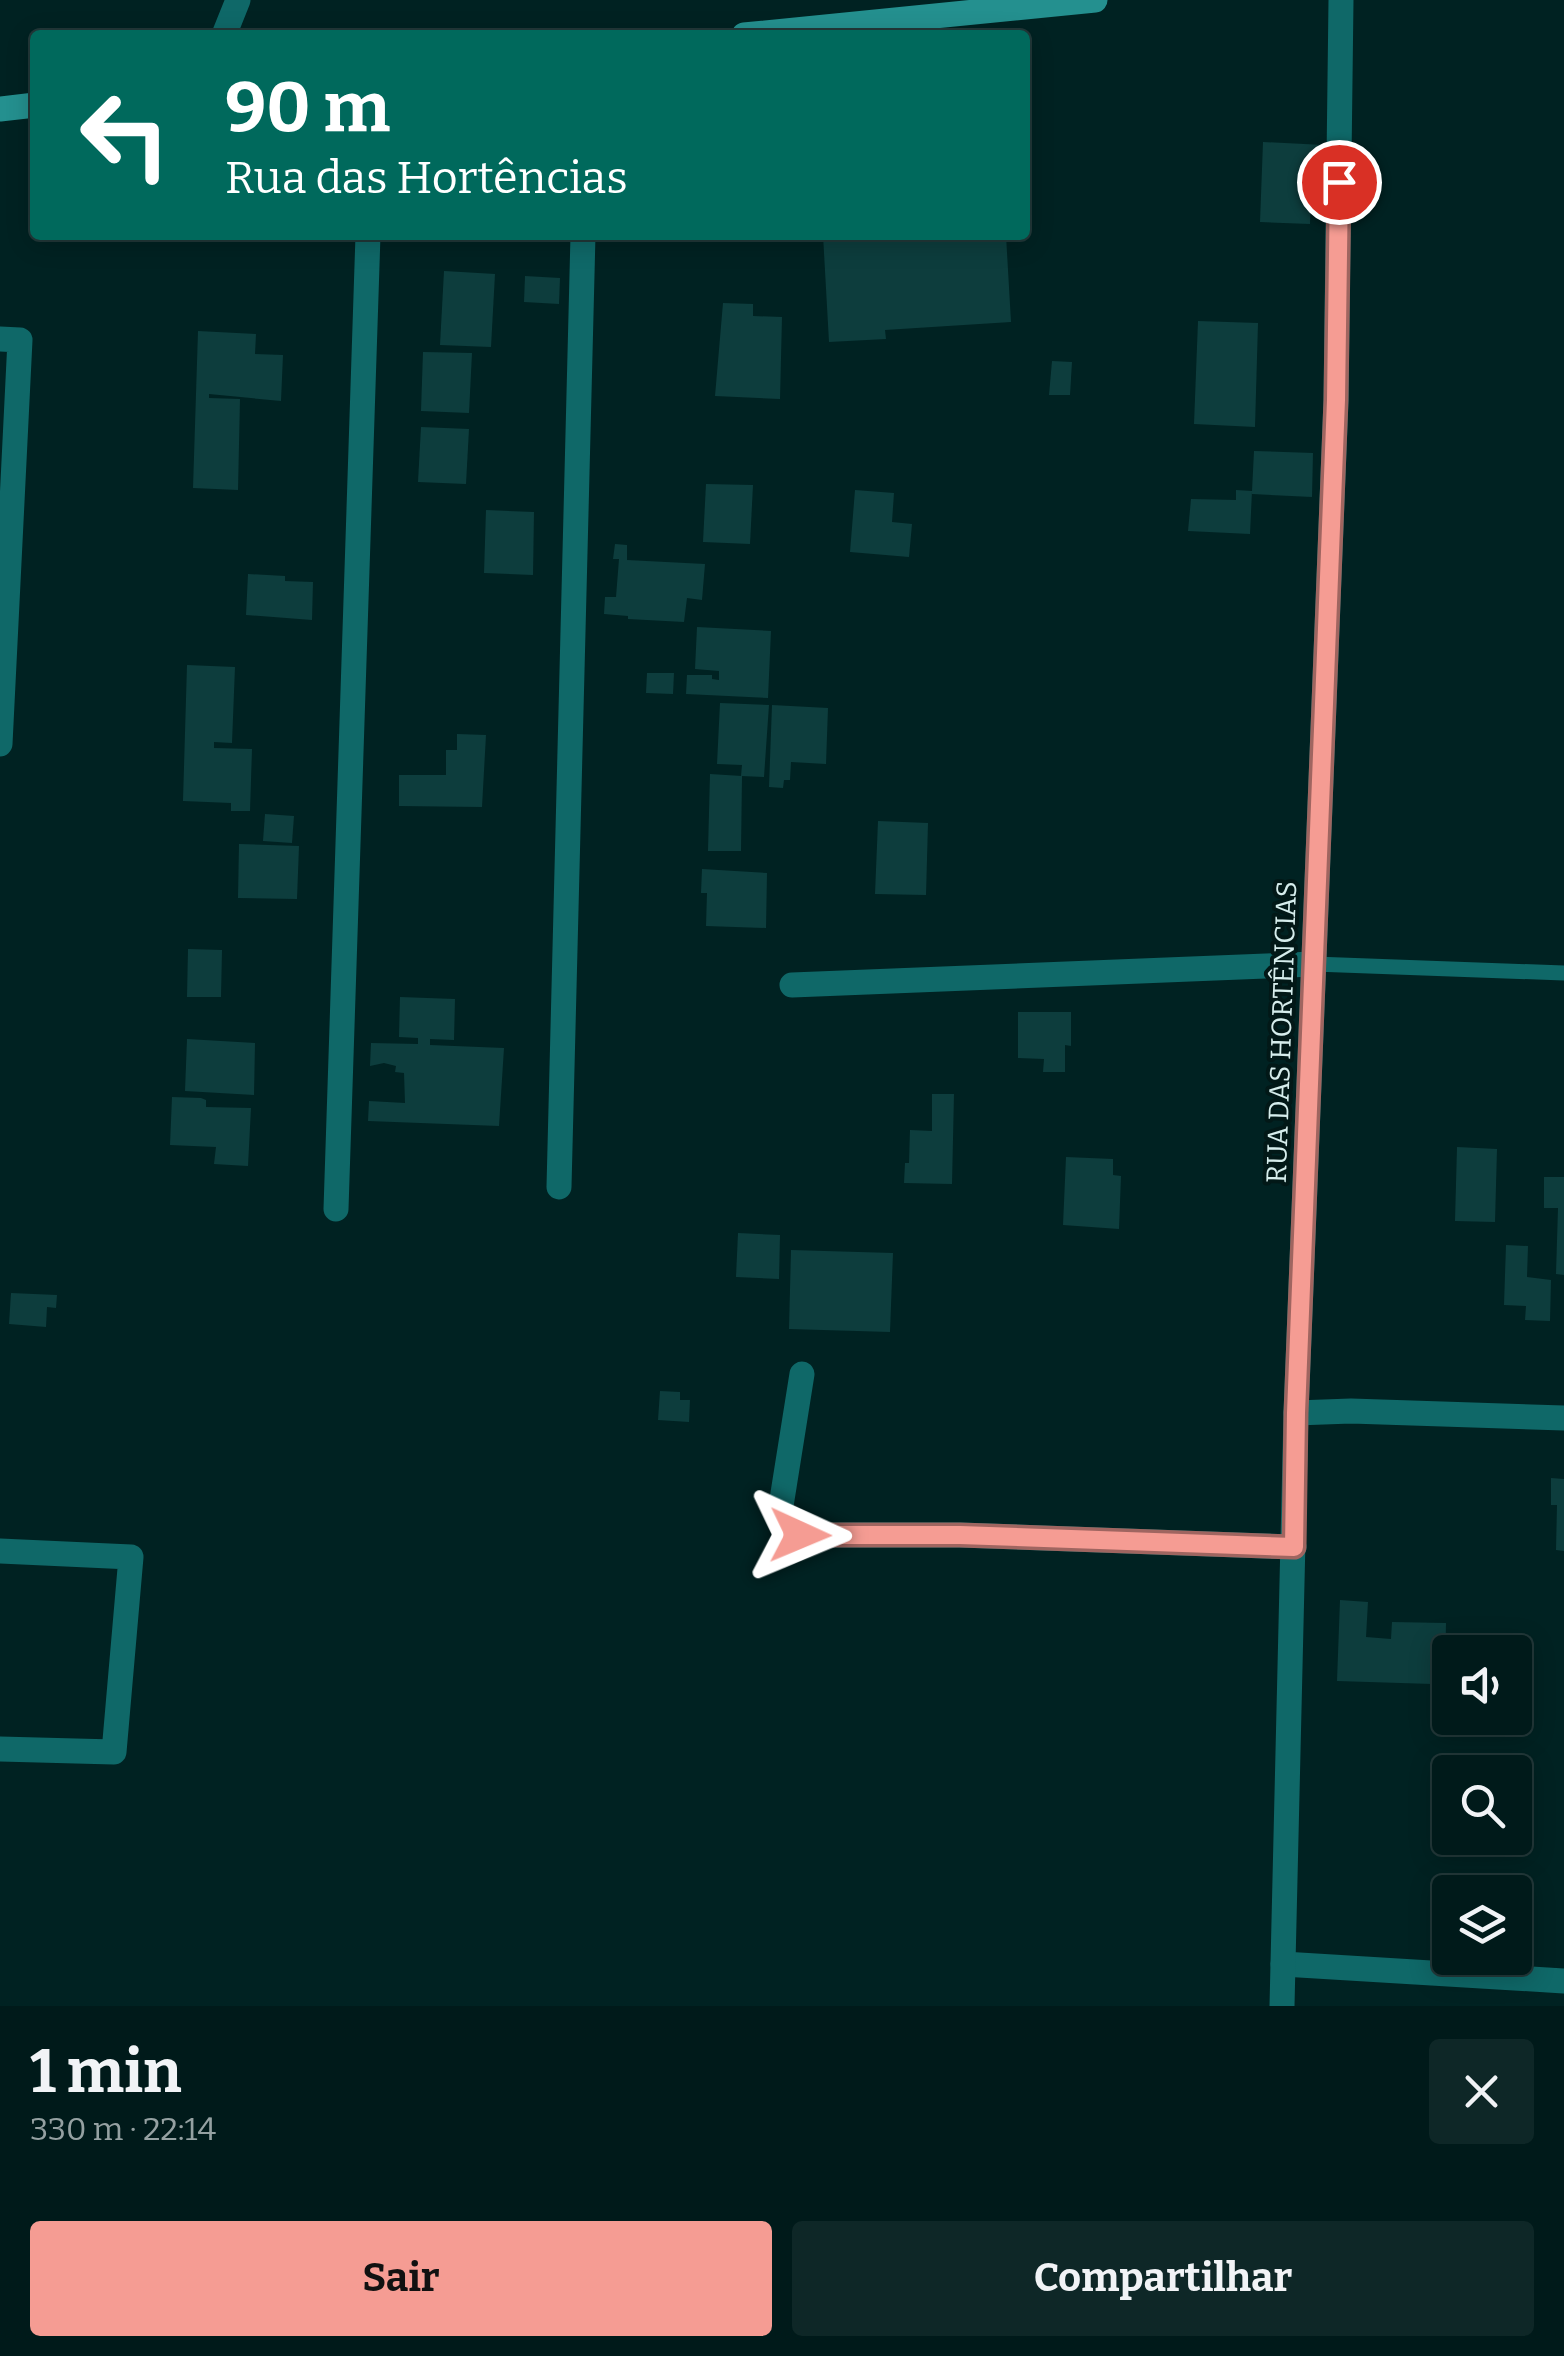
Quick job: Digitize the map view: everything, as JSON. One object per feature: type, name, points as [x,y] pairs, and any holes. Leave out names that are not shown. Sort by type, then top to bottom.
[{"type":"street","points":[[226,30],[238,0]]},
{"type":"street","points":[[794,30],[1096,0]]},
{"type":"street","name":"RUA DAS HORTÊNCIAS","points":[[1282,2006],[1296,1413],[1336,400],[1341,0]]},
{"type":"street","points":[[0,109],[30,106]]},
{"type":"street","points":[[336,1209],[368,240]]},
{"type":"street","points":[[559,1186],[583,240]]},
{"type":"street","points":[[0,339],[20,340],[0,744]]},
{"type":"street","points":[[792,985],[1314,964]]},
{"type":"street","points":[[802,1374],[780,1512],[790,1530],[800,1535],[960,1535],[1294,1547]]},
{"type":"street","points":[[1296,1413],[1351,1411],[1564,1418]]},
{"type":"street","points":[[0,1550],[131,1557],[114,1752],[0,1749]]},
{"type":"street","points":[[1283,1964],[1564,1980]]},
{"type":"lane","points":[[1314,964],[1564,973]]},
{"type":"building","points":[[1263,142],[1324,145],[1324,170],[1312,169],[1310,224],[1260,222]]},
{"type":"building","points":[[823,240],[1006,240],[1011,322],[885,330],[886,339],[829,342]]},
{"type":"building","points":[[444,271],[495,274],[491,347],[440,345]]},
{"type":"building","points":[[525,276],[560,278],[559,304],[524,302]]},
{"type":"building","points":[[723,303],[753,304],[753,316],[782,317],[780,399],[715,396]]},
{"type":"building","points":[[1198,321],[1258,323],[1255,427],[1194,424]]},
{"type":"building","points":[[198,331],[256,334],[255,354],[283,355],[281,401],[209,394],[209,398],[240,399],[238,490],[193,488]]},
{"type":"building","points":[[423,352],[472,353],[469,413],[421,411]]},
{"type":"building","points":[[1052,361],[1072,362],[1070,395],[1049,395]]},
{"type":"building","points":[[421,427],[469,429],[466,484],[418,482]]},
{"type":"building","points":[[1254,451],[1313,453],[1312,497],[1252,494]]},
{"type":"building","points":[[706,484],[753,485],[750,544],[703,542]]},
{"type":"building","points":[[855,490],[894,493],[892,522],[912,524],[909,557],[850,552]]},
{"type":"building","points":[[1236,490],[1252,491],[1250,534],[1188,531],[1191,499],[1236,500]]},
{"type":"building","points":[[486,510],[534,512],[533,575],[484,573]]},
{"type":"building","points":[[615,544],[627,545],[627,560],[705,564],[702,600],[687,598],[684,622],[604,614],[605,597],[616,597],[619,559],[613,559]]},
{"type":"building","points":[[248,574],[313,582],[312,620],[246,615]]},
{"type":"building","points":[[697,627],[771,631],[768,698],[686,694],[687,675],[712,675],[712,679],[719,680],[719,671],[695,669]]},
{"type":"building","points":[[187,665],[235,667],[232,743],[214,742],[214,748],[252,749],[250,811],[231,811],[231,803],[183,801]]},
{"type":"building","points":[[647,673],[674,673],[673,694],[646,693]]},
{"type":"building","points":[[720,703],[769,705],[764,777],[741,776],[742,765],[717,764]]},
{"type":"building","points":[[772,705],[828,708],[826,764],[791,762],[790,780],[784,780],[783,788],[769,787]]},
{"type":"building","points":[[457,734],[486,735],[482,807],[399,806],[399,775],[446,775],[446,750],[457,750]]},
{"type":"building","points":[[710,774],[742,776],[741,851],[708,851]]},
{"type":"building","points":[[265,814],[294,816],[292,843],[263,841]]},
{"type":"building","points":[[878,821],[928,823],[926,895],[875,894]]},
{"type":"building","points":[[239,844],[299,846],[297,899],[238,898]]},
{"type":"building","points":[[702,869],[767,873],[766,928],[706,926],[707,893],[701,893]]},
{"type":"building","points":[[188,949],[222,950],[221,997],[187,997]]},
{"type":"building","points":[[400,997],[455,999],[454,1040],[430,1039],[430,1045],[504,1048],[499,1126],[368,1121],[369,1101],[405,1103],[404,1073],[395,1072],[396,1066],[384,1063],[370,1066],[371,1043],[418,1044],[418,1038],[399,1037]]},
{"type":"building","points":[[1018,1012],[1071,1012],[1071,1046],[1065,1045],[1065,1072],[1043,1072],[1044,1059],[1018,1058]]},
{"type":"building","points":[[187,1039],[255,1043],[254,1095],[185,1091]]},
{"type":"building","points":[[932,1094],[954,1094],[952,1184],[904,1183],[910,1130],[932,1131]]},
{"type":"building","points":[[172,1097],[201,1098],[206,1100],[206,1107],[251,1108],[248,1166],[214,1164],[216,1147],[170,1145]]},
{"type":"building","points":[[1457,1147],[1497,1149],[1495,1222],[1455,1221]]},
{"type":"building","points":[[1066,1157],[1113,1159],[1113,1175],[1121,1176],[1119,1229],[1063,1225]]},
{"type":"building","points":[[1544,1177],[1564,1177],[1564,1275],[1556,1274],[1558,1208],[1544,1208]]},
{"type":"building","points":[[738,1233],[780,1235],[779,1279],[736,1277]]},
{"type":"building","points":[[1506,1245],[1528,1246],[1527,1277],[1551,1280],[1550,1321],[1525,1320],[1526,1306],[1504,1305]]},
{"type":"building","points":[[791,1250],[893,1253],[890,1332],[789,1329]]},
{"type":"building","points":[[11,1293],[57,1295],[56,1308],[47,1307],[46,1327],[9,1324]]},
{"type":"building","points":[[660,1391],[680,1392],[680,1400],[690,1400],[689,1422],[658,1420]]},
{"type":"building","points":[[1551,1478],[1564,1479],[1564,1551],[1556,1550],[1557,1505],[1551,1505]]},
{"type":"building","points":[[1340,1600],[1368,1602],[1366,1637],[1391,1639],[1392,1622],[1446,1623],[1446,1635],[1432,1635],[1432,1684],[1337,1681]]},
{"type":"route","points":[[800,1535],[960,1535],[1294,1547],[1336,400],[1339,182]]}]
